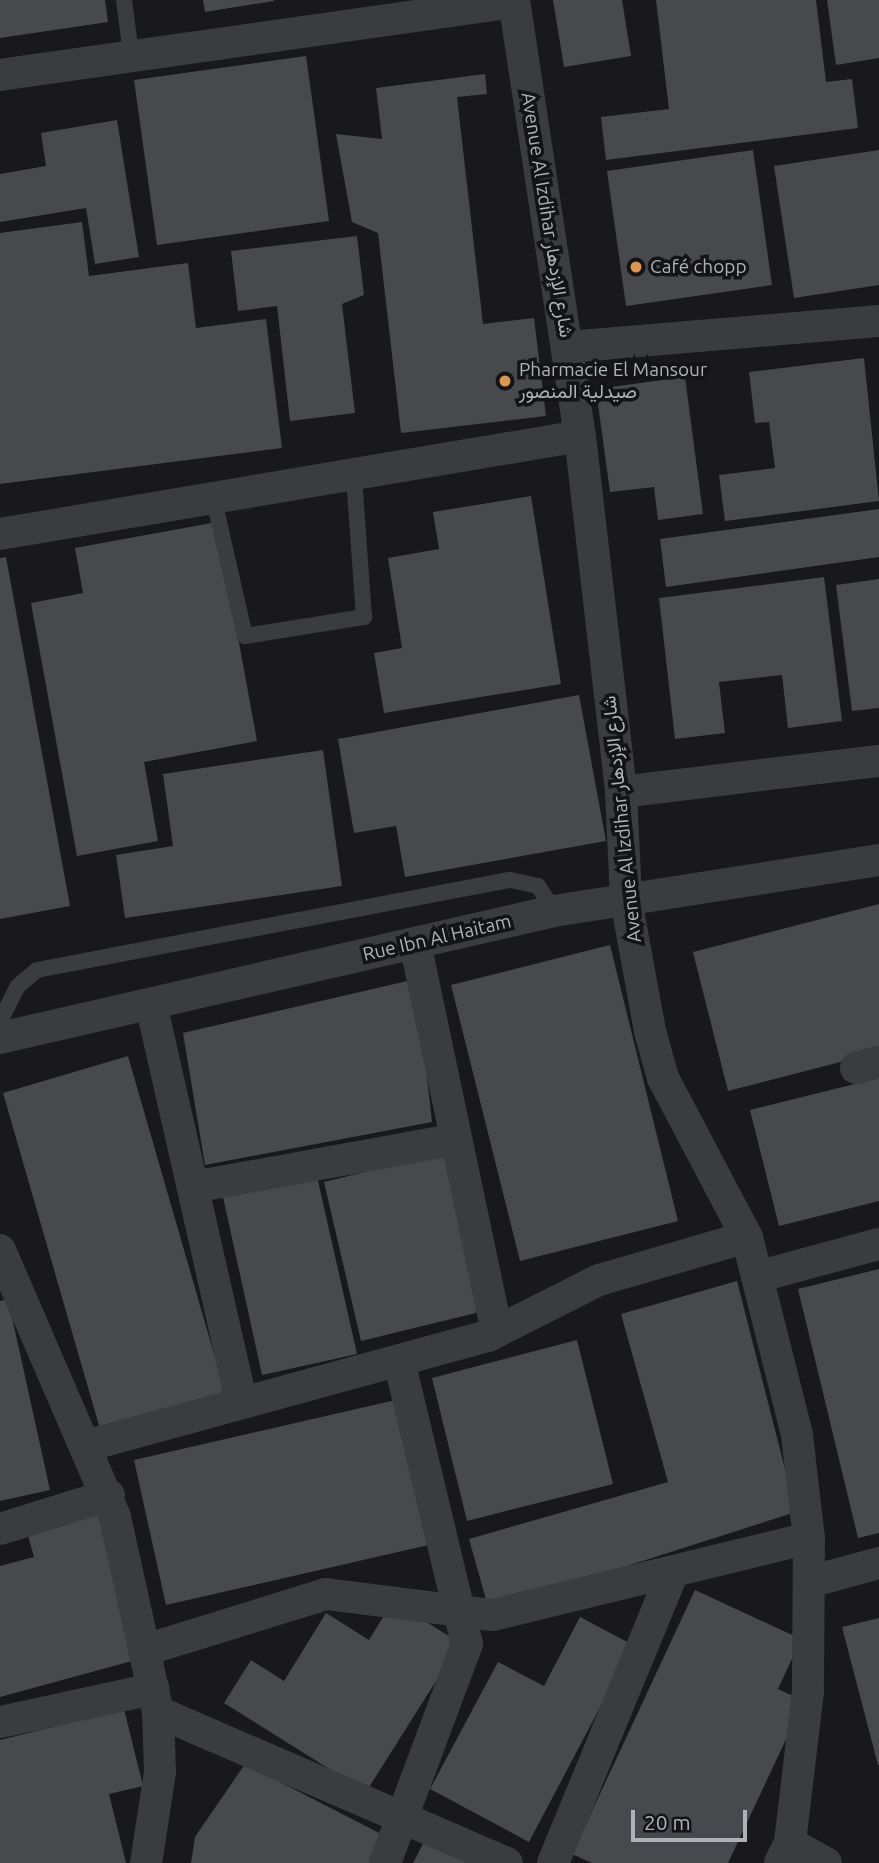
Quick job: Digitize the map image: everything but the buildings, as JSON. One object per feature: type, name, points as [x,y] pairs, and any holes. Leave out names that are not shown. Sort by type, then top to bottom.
[{"type":"street","points":[[0,75],[396,9],[514,1]]},
{"type":"street","name":"Avenue Al Izdihar شارع الإزدهار","points":[[514,1],[580,436],[621,792],[626,900],[663,1078],[747,1237],[760,1276],[797,1436],[809,1538],[805,1738],[785,1853]]},
{"type":"street","points":[[568,347],[877,329]]},
{"type":"street","points":[[0,534],[214,500],[580,436]]},
{"type":"street","points":[[621,792],[879,761]]},
{"type":"street","name":"Rue Ibn Al Haitam","points":[[0,1038],[554,911],[879,860]]},
{"type":"street","points":[[415,943],[497,1331]]},
{"type":"street","points":[[151,1004],[242,1403]]},
{"type":"street","points":[[193,1187],[456,1139]]},
{"type":"street","points":[[89,1445],[497,1331],[598,1280],[747,1237]]},
{"type":"street","points":[[760,1276],[879,1244]]},
{"type":"street","points":[[0,1250],[24,1316],[89,1445],[109,1495],[156,1701],[160,1772],[146,1863]]},
{"type":"street","points":[[385,1863],[405,1816],[467,1644],[464,1615],[399,1360]]},
{"type":"street","points":[[0,1529],[109,1495]]},
{"type":"street","points":[[145,1650],[326,1594],[357,1594],[464,1615],[524,1610],[809,1538]]},
{"type":"street","points":[[809,1582],[879,1563]]},
{"type":"street","points":[[553,1863],[673,1572]]},
{"type":"street","points":[[0,1722],[156,1701],[507,1863]]},
{"type":"street","points":[[785,1853],[826,1863]]},
{"type":"lane","points":[[124,0],[131,55]]},
{"type":"lane","points":[[214,500],[245,636],[364,617],[354,476]]},
{"type":"lane","points":[[0,1021],[18,986],[51,968],[522,879],[538,886],[554,911]]},
{"type":"place","name":"Café chopp","points":[[636,267]]},
{"type":"place","name":"Pharmacie El Mansour صيدلية المنصور","points":[[505,381]]}]
